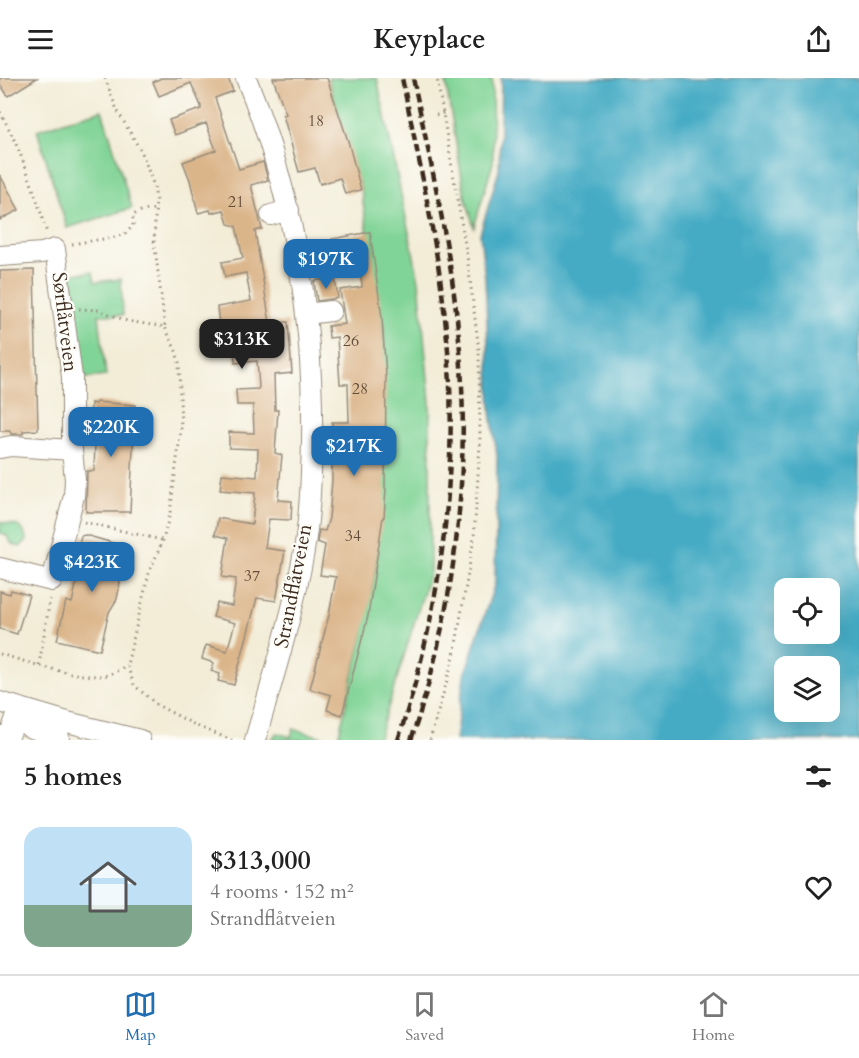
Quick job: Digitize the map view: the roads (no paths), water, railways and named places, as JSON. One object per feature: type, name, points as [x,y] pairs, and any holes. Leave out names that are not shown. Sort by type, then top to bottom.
[{"type":"street","name":"Strandflåtveien","points":[[253,80],[263,121],[286,172],[280,213],[302,239],[294,273],[307,328],[312,375],[312,468],[301,567],[282,651],[263,687],[255,740]]},
{"type":"street","name":"Sørflåtveien","points":[[0,256],[42,253],[55,249],[72,377],[72,450],[75,480],[74,496],[52,581],[0,568]]},
{"type":"street","points":[[307,328],[331,311]]},
{"type":"street","points":[[0,448],[72,450]]},
{"type":"street","points":[[0,702],[27,722],[58,737]]},
{"type":"street","points":[[0,736],[9,736],[27,722],[140,740]]},
{"type":"water","points":[[501,78],[859,78],[859,740],[455,740],[464,676],[495,583],[497,456],[491,412],[485,278],[480,234],[499,170]]},
{"type":"railway","points":[[398,740],[426,639],[436,588],[444,537],[451,433],[450,380],[443,297],[402,78]]},
{"type":"railway","points":[[411,740],[440,636],[450,582],[458,528],[463,418],[461,364],[448,252],[413,78]]}]
